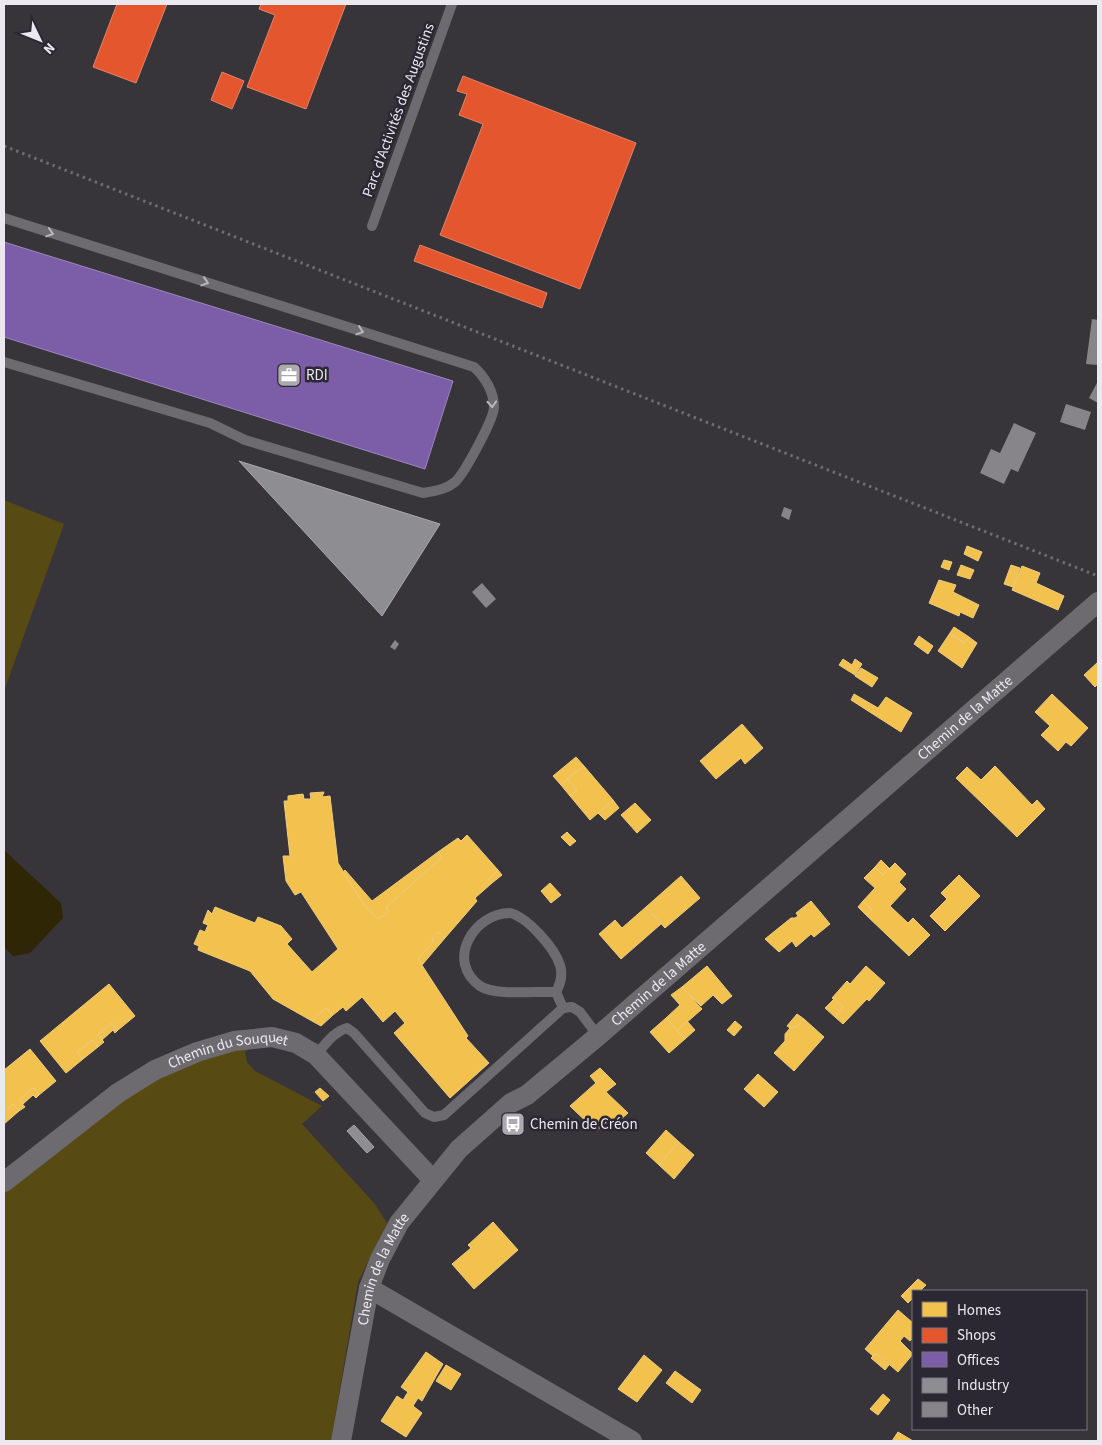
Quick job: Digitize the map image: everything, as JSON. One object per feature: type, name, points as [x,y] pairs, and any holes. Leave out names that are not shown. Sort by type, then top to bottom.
[{"type":"street","name":"Chemin de la Matte","points":[[342,1441],[369,1288],[380,1259],[400,1223],[459,1149],[512,1103],[527,1095],[598,1036],[1098,602]]},
{"type":"street","name":"Chemin du Souquet","points":[[4,1182],[118,1093],[155,1070],[180,1059],[234,1041],[272,1037],[296,1043],[316,1055],[433,1180]]},
{"type":"street","points":[[369,1288],[632,1441]]},
{"type":"lane","name":"Parc d'Activités des Augustins","points":[[372,226],[452,4]]},
{"type":"lane","points":[[4,218],[474,367],[483,375],[487,382],[494,408],[480,442],[456,481],[441,490],[422,493],[245,440],[210,424],[4,362]]},
{"type":"lane","points":[[556,992],[490,990],[480,986],[466,968],[464,950],[466,943],[479,926],[495,915],[510,913],[519,915],[542,938],[560,965],[560,983],[556,992],[563,1008]]},
{"type":"lane","points":[[316,1055],[332,1036],[346,1028],[354,1033],[425,1113],[434,1117],[444,1115],[563,1008],[572,1007],[580,1012],[598,1036]]},
{"type":"path","points":[[4,146],[1098,576]]},
{"type":"shaded area","points":[[4,500],[64,524],[4,691]]},
{"type":"shaded area","points":[[4,850],[61,903],[63,918],[30,953],[13,956],[4,947]]},
{"type":"shaded area","points":[[262,1041],[245,1052],[247,1062],[255,1071],[322,1106],[302,1124],[374,1203],[387,1223],[358,1282],[331,1441],[4,1441],[4,1192],[132,1089],[158,1074]]},
{"type":"building: Homes","points":[[967,546],[982,552],[978,561],[964,554]]},
{"type":"building: Homes","points":[[944,560],[952,562],[949,570],[941,567]]},
{"type":"building: Homes","points":[[961,565],[974,570],[970,579],[957,575]]},
{"type":"building: Homes","points":[[1011,565],[1020,568],[1013,587],[1004,584]]},
{"type":"building: Homes","points":[[1022,566],[1040,573],[1036,583],[1064,596],[1058,610],[1012,590]]},
{"type":"building: Homes","points":[[939,580],[956,585],[953,592],[979,605],[973,618],[960,612],[959,616],[929,603]]},
{"type":"building: Homes","points":[[954,627],[969,637],[964,643],[950,633]]},
{"type":"building: Homes","points":[[950,633],[964,643],[969,637],[977,643],[962,668],[938,651]]},
{"type":"building: Homes","points":[[919,636],[933,646],[928,654],[914,644]]},
{"type":"building: Homes","points":[[843,659],[852,665],[855,659],[862,664],[855,675],[839,665]]},
{"type":"building: Homes","points":[[1098,662],[1098,684],[1095,687],[1084,675]]},
{"type":"building: Homes","points":[[861,668],[878,678],[872,687],[855,676]]},
{"type":"building: Homes","points":[[854,694],[878,708],[886,697],[912,713],[901,732],[851,700]]},
{"type":"building: Homes","points":[[1052,694],[1088,728],[1071,746],[1066,742],[1058,751],[1041,735],[1050,726],[1035,712]]},
{"type":"building: Homes","points":[[742,724],[763,748],[745,764],[741,758],[716,779],[700,761]]},
{"type":"building: Homes","points":[[576,757],[584,766],[561,785],[553,776]]},
{"type":"building: Homes","points":[[584,766],[613,800],[590,820],[570,796],[577,790],[567,779]]},
{"type":"building: Homes","points":[[995,766],[1032,805],[1037,800],[1045,809],[1017,837],[956,778],[967,767],[981,780]]},
{"type":"building: Homes","points":[[567,779],[577,790],[570,796],[561,785]]},
{"type":"building: Homes","points":[[324,792],[322,797],[330,796],[338,863],[367,909],[379,919],[388,911],[386,907],[442,857],[438,852],[458,838],[461,841],[467,835],[498,870],[489,879],[492,883],[475,898],[477,901],[445,938],[438,932],[432,939],[434,941],[418,959],[468,1036],[466,1038],[489,1063],[450,1098],[394,1033],[405,1023],[395,1011],[383,1022],[362,997],[346,1011],[343,1007],[333,1015],[326,1008],[312,1021],[273,999],[250,971],[198,950],[199,946],[194,944],[200,930],[205,932],[208,925],[203,923],[208,910],[212,914],[215,907],[255,923],[258,917],[281,926],[292,939],[287,944],[312,972],[338,949],[301,892],[295,895],[286,881],[283,856],[290,856],[284,801],[288,801],[288,796],[303,794],[304,799],[311,799],[310,793]]},
{"type":"building: Homes","points":[[613,800],[619,808],[605,820],[598,813]]},
{"type":"building: Homes","points":[[635,803],[651,820],[637,833],[621,815]]},
{"type":"building: Homes","points":[[567,832],[576,841],[570,846],[561,837]]},
{"type":"building: Homes","points":[[438,852],[442,857],[386,907],[388,911],[379,919],[367,909],[343,872],[345,870],[372,901]]},
{"type":"building: Homes","points":[[881,860],[890,869],[883,875],[875,867]]},
{"type":"building: Homes","points":[[895,863],[906,874],[899,882],[906,889],[890,906],[908,923],[913,918],[930,935],[909,956],[866,915],[872,910],[863,901],[875,888],[864,878],[875,867],[883,875]]},
{"type":"building: Homes","points":[[498,870],[502,875],[492,883],[489,879]]},
{"type":"building: Homes","points":[[959,875],[980,896],[945,931],[930,916],[947,899],[941,893]]},
{"type":"building: Homes","points":[[681,876],[700,898],[665,928],[646,907]]},
{"type":"building: Homes","points":[[550,883],[561,895],[551,903],[541,891]]},
{"type":"building: Homes","points":[[811,901],[830,924],[814,937],[811,934],[796,947],[792,941],[779,952],[765,939],[791,918],[798,916],[796,913]]},
{"type":"building: Homes","points":[[863,901],[872,910],[866,915],[858,907]]},
{"type":"building: Homes","points":[[646,907],[661,924],[621,959],[599,934],[615,920],[622,928]]},
{"type":"building: Homes","points":[[438,932],[445,938],[422,965],[418,959],[434,941],[432,939]]},
{"type":"building: Homes","points":[[707,966],[732,996],[722,1004],[713,995],[701,1006],[682,987]]},
{"type":"building: Homes","points":[[866,966],[885,983],[869,1001],[867,999],[843,1024],[835,1017],[843,1007],[832,998],[847,981],[850,984]]},
{"type":"building: Homes","points":[[109,984],[135,1016],[118,1030],[112,1023],[98,1035],[104,1042],[98,1047],[92,1040],[77,1052],[83,1059],[66,1073],[40,1041]]},
{"type":"building: Homes","points":[[682,987],[702,1009],[677,1031],[666,1018],[680,1005],[671,995]]},
{"type":"building: Homes","points":[[834,999],[843,1007],[835,1017],[825,1008]]},
{"type":"building: Homes","points":[[326,1008],[333,1015],[321,1026],[312,1021]]},
{"type":"building: Homes","points":[[797,1014],[804,1019],[798,1026],[790,1028],[787,1026]]},
{"type":"building: Homes","points":[[666,1018],[685,1039],[669,1053],[650,1032]]},
{"type":"building: Homes","points":[[804,1019],[824,1037],[794,1071],[774,1053],[785,1041],[785,1034],[790,1028],[798,1026]]},
{"type":"building: Homes","points":[[687,1021],[695,1030],[685,1039],[677,1031]]},
{"type":"building: Homes","points":[[735,1021],[742,1027],[734,1036],[727,1030]]},
{"type":"building: Homes","points":[[112,1023],[118,1030],[115,1033],[113,1030],[102,1040],[98,1035]]},
{"type":"building: Homes","points":[[92,1040],[98,1047],[83,1059],[77,1052]]},
{"type":"building: Homes","points":[[30,1049],[56,1081],[39,1095],[33,1088],[19,1100],[25,1107],[19,1111],[13,1104],[4,1112],[4,1070]]},
{"type":"building: Homes","points":[[600,1068],[606,1074],[596,1083],[590,1076]]},
{"type":"building: Homes","points":[[606,1074],[616,1084],[606,1092],[628,1113],[613,1126],[609,1120],[596,1131],[570,1106]]},
{"type":"building: Homes","points":[[758,1074],[778,1092],[764,1107],[744,1089]]},
{"type":"building: Homes","points":[[33,1088],[39,1095],[36,1098],[33,1095],[23,1104],[19,1100]]},
{"type":"building: Homes","points":[[320,1088],[329,1096],[323,1101],[315,1092]]},
{"type":"building: Homes","points":[[13,1104],[19,1111],[4,1124],[4,1112]]},
{"type":"building: Homes","points":[[666,1130],[679,1142],[659,1165],[646,1153]]},
{"type":"building: Homes","points":[[679,1142],[694,1155],[674,1179],[659,1165]]},
{"type":"building: Homes","points":[[493,1222],[518,1250],[474,1289],[452,1264],[471,1248],[468,1245]]},
{"type":"building: Homes","points":[[918,1279],[926,1285],[921,1290],[912,1290],[912,1299],[908,1303],[901,1296]]},
{"type":"building: Homes","points":[[898,1310],[912,1322],[912,1339],[910,1341],[904,1336],[900,1341],[912,1355],[898,1372],[876,1353],[873,1356],[865,1349]]},
{"type":"building: Homes","points":[[426,1352],[443,1364],[422,1401],[418,1398],[413,1406],[422,1413],[406,1437],[381,1421],[397,1396],[403,1400],[408,1392],[401,1387]]},
{"type":"building: Homes","points":[[876,1353],[889,1365],[885,1370],[871,1358]]},
{"type":"building: Homes","points":[[644,1355],[662,1370],[637,1402],[618,1389]]},
{"type":"building: Homes","points":[[446,1365],[461,1374],[451,1390],[436,1381]]},
{"type":"building: Homes","points":[[675,1371],[701,1390],[692,1403],[666,1383]]},
{"type":"building: Homes","points":[[883,1394],[890,1400],[878,1415],[870,1409]]},
{"type":"building: Homes","points":[[898,1432],[913,1441],[892,1441]]},
{"type":"building: Shops","points":[[117,4],[167,4],[136,83],[93,67]]},
{"type":"building: Shops","points":[[261,4],[346,4],[306,109],[247,87],[275,15],[259,9]]},
{"type":"building: Shops","points":[[222,72],[244,81],[232,109],[211,100]]},
{"type":"building: Shops","points":[[463,76],[636,143],[580,289],[440,235],[483,124],[459,115],[467,94],[457,91]]},
{"type":"building: Shops","points":[[420,245],[547,293],[542,308],[414,261]]},
{"type":"building: Offices","points":[[4,242],[453,381],[425,469],[4,337]]},
{"type":"building: Industry","points":[[239,461],[440,524],[382,616]]},
{"type":"building: Industry","points":[[354,1125],[374,1147],[367,1153],[347,1131]]},
{"type":"building: Other","points":[[1092,319],[1098,320],[1098,365],[1086,364]]},
{"type":"building: Other","points":[[1098,381],[1098,403],[1089,398]]},
{"type":"building: Other","points":[[1066,404],[1091,412],[1085,430],[1060,422]]},
{"type":"building: Other","points":[[1014,423],[1036,433],[1018,472],[1011,469],[1004,484],[980,473],[991,449],[1000,453]]},
{"type":"building: Other","points":[[784,507],[792,510],[789,520],[781,516]]},
{"type":"building: Other","points":[[482,583],[496,599],[486,608],[472,592]]},
{"type":"building: Other","points":[[395,640],[399,644],[395,650],[390,647]]},
{"type":"place","name":"RDI","points":[[289,375]]},
{"type":"place","name":"Chemin de Créon","points":[[513,1124]]}]
